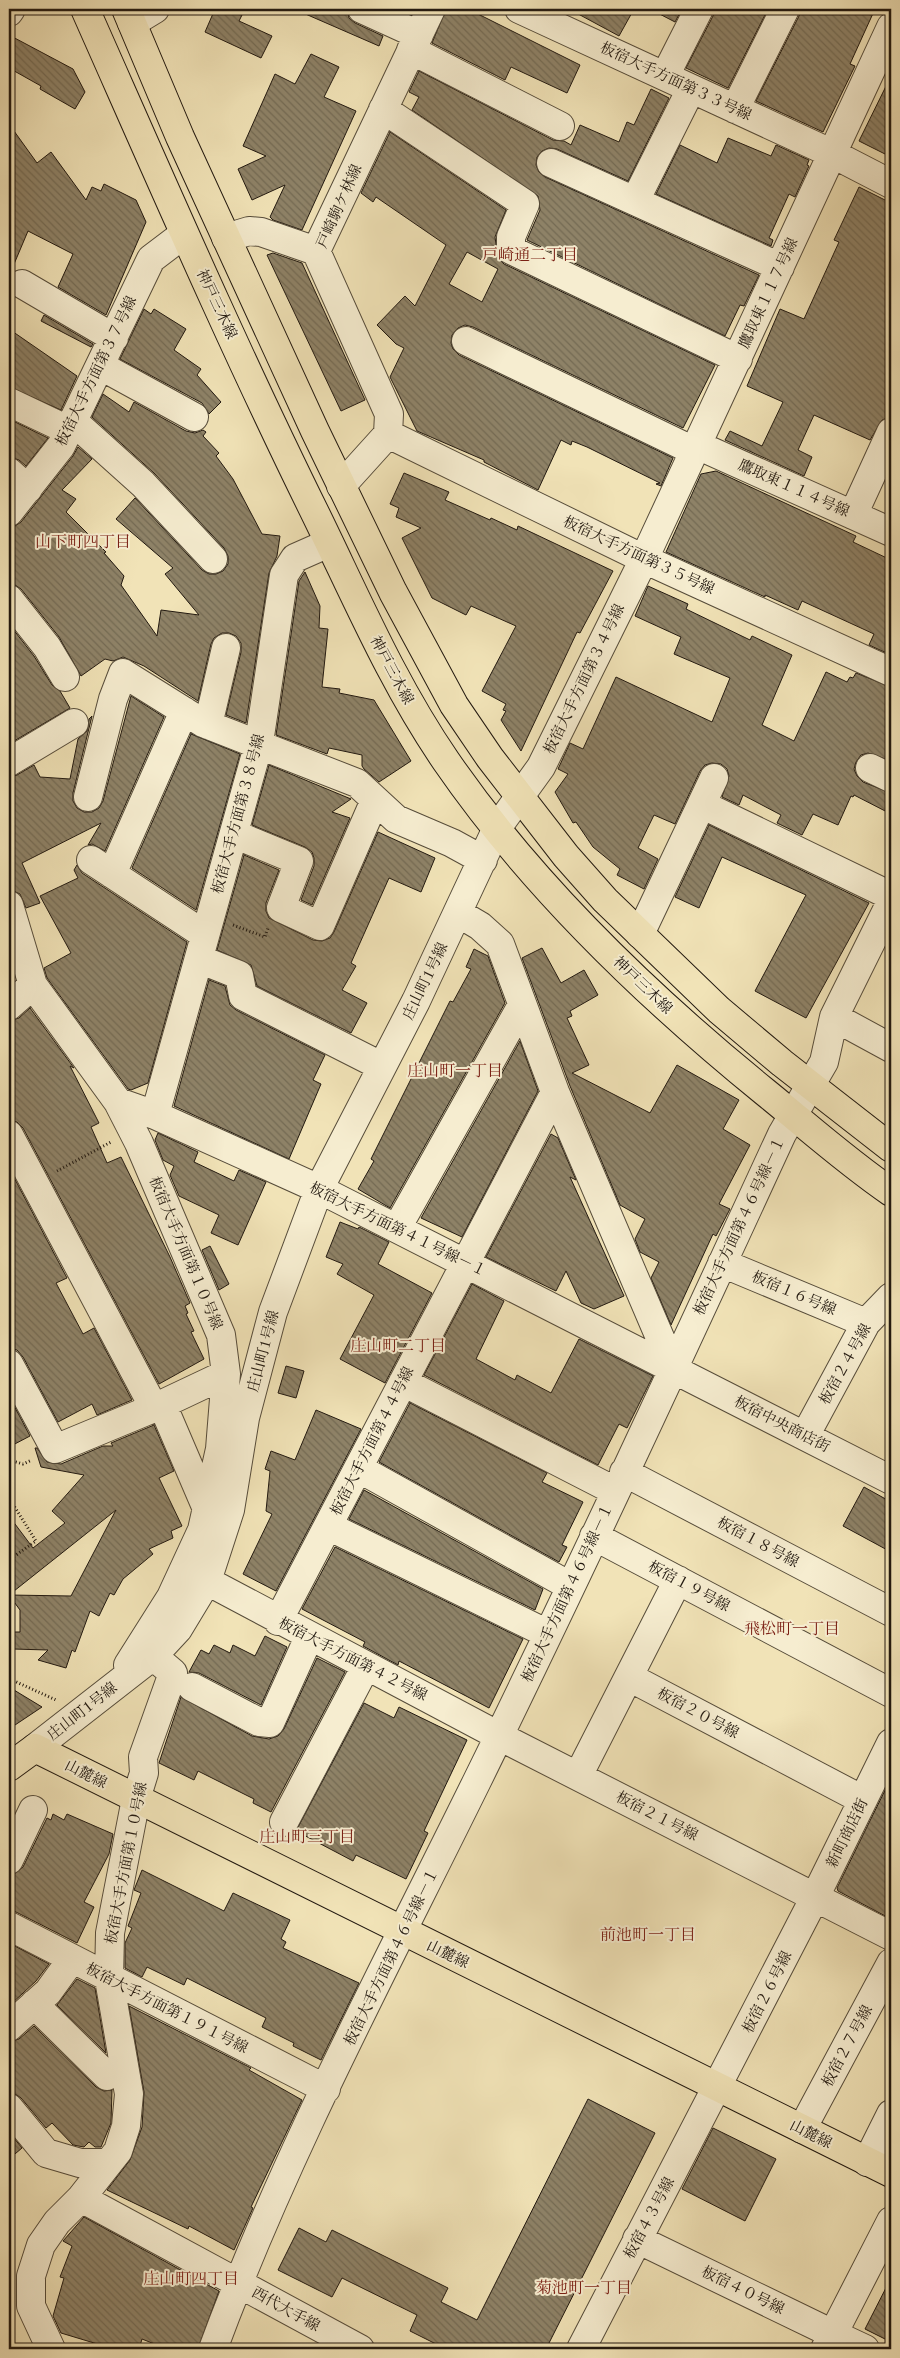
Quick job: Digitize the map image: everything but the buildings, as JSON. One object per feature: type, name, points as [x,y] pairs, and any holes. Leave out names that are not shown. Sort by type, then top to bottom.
[{"type":"main road","name":"神戸三木線","points":[[85,9],[184,234],[329,543],[400,688],[447,762],[497,828],[558,900],[634,977],[686,1026],[793,1116],[891,1192]]},
{"type":"main road","points":[[129,16],[226,238],[341,486],[434,670],[482,747],[571,862],[640,934],[718,1010],[782,1063],[812,1084],[891,1148]]},
{"type":"main road","points":[[9,1766],[35,1748]]},
{"type":"main road","name":"山麓線","points":[[35,1748],[891,2173]]},
{"type":"street","points":[[129,16],[155,9]]},
{"type":"street","points":[[362,9],[560,126]]},
{"type":"street","name":"戸崎駒ケ林線","points":[[388,434],[389,414],[316,251],[431,9]]},
{"type":"street","name":"板宿大手方面第３３号線","points":[[519,9],[833,154],[891,184]]},
{"type":"street","points":[[665,76],[699,9]]},
{"type":"street","points":[[735,109],[785,9]]},
{"type":"street","points":[[882,9],[891,14]]},
{"type":"street","name":"鷹取東１１７号線","points":[[644,559],[891,27]]},
{"type":"street","points":[[635,201],[691,89]]},
{"type":"street","points":[[383,109],[525,204],[511,238],[510,250],[738,359]]},
{"type":"street","points":[[551,163],[780,267]]},
{"type":"street","points":[[226,238],[249,230],[262,232],[316,251]]},
{"type":"street","name":"板宿大手方面第３７号線","points":[[9,512],[18,480],[61,446],[151,259],[184,234]]},
{"type":"street","points":[[22,284],[114,338]]},
{"type":"street","name":"鷹取東１１４号線","points":[[466,341],[696,448],[891,532]]},
{"type":"street","points":[[101,366],[194,416]]},
{"type":"street","points":[[9,402],[72,426],[144,484],[213,559]]},
{"type":"street","points":[[853,515],[891,432]]},
{"type":"street","points":[[341,486],[388,434]]},
{"type":"street","name":"板宿大手方面第３５号線","points":[[388,434],[644,559],[891,672]]},
{"type":"street","name":"板宿大手方面第３８号線","points":[[158,1104],[259,743],[284,575],[295,558],[329,543]]},
{"type":"street","name":"板宿大手方面第３４号線","points":[[483,860],[497,828],[541,767],[644,559]]},
{"type":"street","points":[[9,599],[46,646],[65,677]]},
{"type":"street","points":[[208,725],[226,648]]},
{"type":"street","points":[[88,797],[113,699],[123,673],[208,725],[259,743],[357,783],[396,820],[452,843],[483,860]]},
{"type":"street","points":[[184,711],[101,867],[205,937],[240,975],[243,996],[381,1066]]},
{"type":"street","points":[[9,762],[74,723]]},
{"type":"street","points":[[640,934],[703,805],[714,778]]},
{"type":"street","points":[[234,834],[299,861],[281,908],[320,926],[375,800]]},
{"type":"street","points":[[703,805],[891,896]]},
{"type":"street","name":"庄山町1号線","points":[[35,1748],[152,1656],[178,1629],[207,1582],[230,1510],[246,1418],[273,1312],[319,1190],[416,1001],[483,860]]},
{"type":"street","name":"板宿大手方面第４６号線－１","points":[[213,2349],[238,2283],[326,2089],[548,1634],[782,1134],[824,1062],[834,1018],[891,902]]},
{"type":"street","name":"板宿大手方面第１０号線","points":[[9,905],[33,985],[118,1102],[139,1143],[221,1335],[226,1374],[220,1450],[202,1530],[171,1597],[118,1682]]},
{"type":"street","points":[[458,913],[480,926],[500,944],[555,1092],[673,1368]]},
{"type":"street","points":[[9,1006],[33,985]]},
{"type":"street","points":[[397,1228],[522,1005]]},
{"type":"street","points":[[834,1018],[891,1048]]},
{"type":"street","name":"板宿大手方面第４４号線","points":[[278,1621],[555,1092]]},
{"type":"street","name":"板宿大手方面第４１号線－１","points":[[118,1102],[155,1115],[319,1190],[673,1368]]},
{"type":"street","points":[[9,1136],[158,1406],[207,1509]]},
{"type":"street","name":"板宿１６号線","points":[[722,1263],[866,1323]]},
{"type":"street","name":"板宿２４号線","points":[[805,1436],[866,1323],[891,1297]]},
{"type":"street","points":[[9,1364],[54,1449],[158,1406],[226,1374]]},
{"type":"street","name":"板宿中央商店街","points":[[673,1368],[891,1480]]},
{"type":"street","name":"板宿１８号線","points":[[403,1382],[620,1481],[891,1612]]},
{"type":"street","points":[[358,1468],[570,1586]]},
{"type":"street","points":[[328,1526],[548,1634]]},
{"type":"street","name":"板宿１９号線","points":[[594,1536],[891,1693]]},
{"type":"street","points":[[578,1776],[678,1580]]},
{"type":"street","name":"板宿大手方面第４２号線","points":[[207,1582],[499,1736]]},
{"type":"street","points":[[192,1686],[260,1722],[270,1723],[309,1637]]},
{"type":"street","name":"板宿大手方面第１０号線","points":[[51,2349],[31,2306],[31,2276],[41,2245],[118,2151],[126,2126],[129,2094],[109,1979],[110,1933],[136,1799],[144,1773],[143,1757],[173,1672],[152,1656]]},
{"type":"street","points":[[284,1822],[366,1666]]},
{"type":"street","name":"板宿２０号線","points":[[629,1677],[863,1800]]},
{"type":"street","name":"板宿２１号線","points":[[499,1736],[891,1936]]},
{"type":"street","name":"新町商店街","points":[[815,1897],[891,1743]]},
{"type":"street","points":[[9,1860],[33,1810]]},
{"type":"street","name":"板宿２６号線","points":[[718,2087],[815,1897]]},
{"type":"street","name":"板宿大手方面第１９１号線","points":[[9,1926],[326,2089]]},
{"type":"street","points":[[9,2027],[48,1992],[72,1959]]},
{"type":"street","name":"板宿２７号線","points":[[802,2129],[891,1963]]},
{"type":"street","points":[[34,2004],[107,2076]]},
{"type":"street","name":"板宿４３号線","points":[[582,2349],[637,2239],[718,2087]]},
{"type":"street","points":[[9,2108],[46,2153],[80,2163],[108,2163]]},
{"type":"street","points":[[867,2162],[891,2114]]},
{"type":"street","name":"西代大手線","points":[[81,2198],[360,2349]]},
{"type":"street","points":[[829,2341],[891,2221]]},
{"type":"street","name":"板宿４０号線","points":[[637,2239],[829,2341],[865,2349]]},
{"type":"path","points":[[205,937],[265,937],[274,911],[281,908]]},
{"type":"path","points":[[52,1173],[108,1144]]},
{"type":"path","points":[[9,1460],[23,1464]]},
{"type":"path","points":[[9,1498],[36,1541],[9,1560]]},
{"type":"path","points":[[9,1675],[10,1681],[58,1702]]},
{"type":"district","name":"戸崎通二丁目","points":[[530,254]]},
{"type":"district","name":"山下町四丁目","points":[[83,541]]},
{"type":"district","name":"庄山町一丁目","points":[[455,1070]]},
{"type":"district","name":"庄山町二丁目","points":[[398,1345]]},
{"type":"district","name":"飛松町一丁目","points":[[792,1628]]},
{"type":"district","name":"庄山町三丁目","points":[[307,1836]]},
{"type":"district","name":"前池町一丁目","points":[[648,1934]]},
{"type":"district","name":"庄山町四丁目","points":[[191,2278]]},
{"type":"district","name":"菊池町一丁目","points":[[584,2287]]}]
